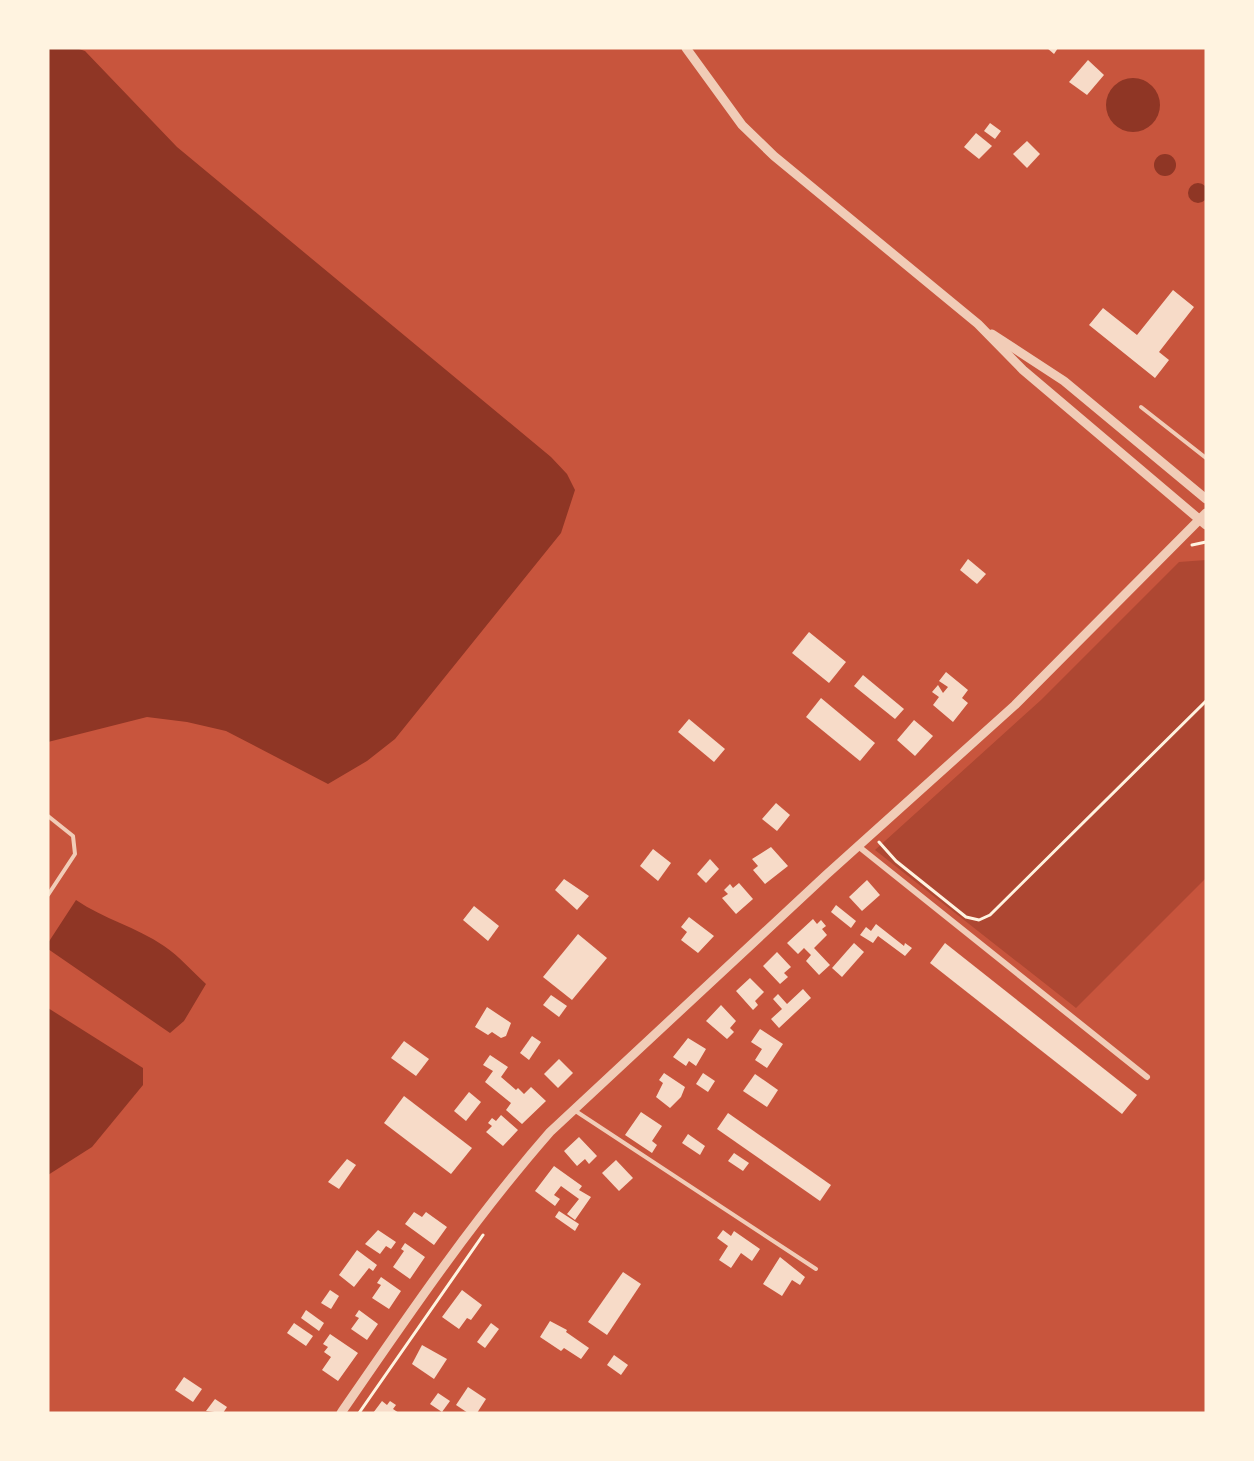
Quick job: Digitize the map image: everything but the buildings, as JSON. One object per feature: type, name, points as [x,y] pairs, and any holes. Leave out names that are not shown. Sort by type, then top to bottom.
[{"type":"street","points":[[686,48],[742,125],[774,156],[978,324],[1064,381],[1206,498]]},
{"type":"street","points":[[340,1413],[431,1282],[489,1206],[522,1164],[573,1110],[858,846],[1015,705],[1204,519],[1023,370],[978,324]]},
{"type":"street","points":[[858,846],[1147,1077]]},
{"type":"lane","points":[[1141,406],[1206,458]]},
{"type":"lane","points":[[48,816],[73,836],[75,854],[48,895]]},
{"type":"lane","points":[[573,1110],[816,1269]]},
{"type":"path","points":[[871,835],[896,861],[966,916],[979,920],[990,915],[1206,701]]},
{"type":"path","points":[[868,853],[888,835]]},
{"type":"path","points":[[359,1413],[489,1228]]},
{"type":"shaded area","points":[[48,48],[76,48],[85,51],[177,147],[551,457],[567,474],[575,490],[561,533],[395,739],[367,761],[328,784],[226,731],[187,722],[147,717],[48,742]]},
{"type":"shaded area","points":[[1133,78],[1143,80],[1152,86],[1158,95],[1160,105],[1158,115],[1152,124],[1143,130],[1133,132],[1123,130],[1114,124],[1108,115],[1106,105],[1108,95],[1114,86],[1123,80]]},
{"type":"shaded area","points":[[1165,154],[1173,157],[1176,165],[1173,173],[1165,176],[1157,173],[1154,165],[1157,157]]},
{"type":"shaded area","points":[[1198,183],[1205,186],[1208,193],[1205,200],[1198,203],[1191,200],[1188,193],[1191,186]]},
{"type":"shaded area","points":[[1206,560],[1206,878],[1076,1008],[875,850],[1041,700],[1179,562]]},
{"type":"shaded area","points":[[76,900],[164,946],[206,984],[184,1021],[170,1033],[48,949],[48,943]]},
{"type":"shaded area","points":[[48,1008],[143,1068],[143,1085],[92,1147],[48,1175]]}]
